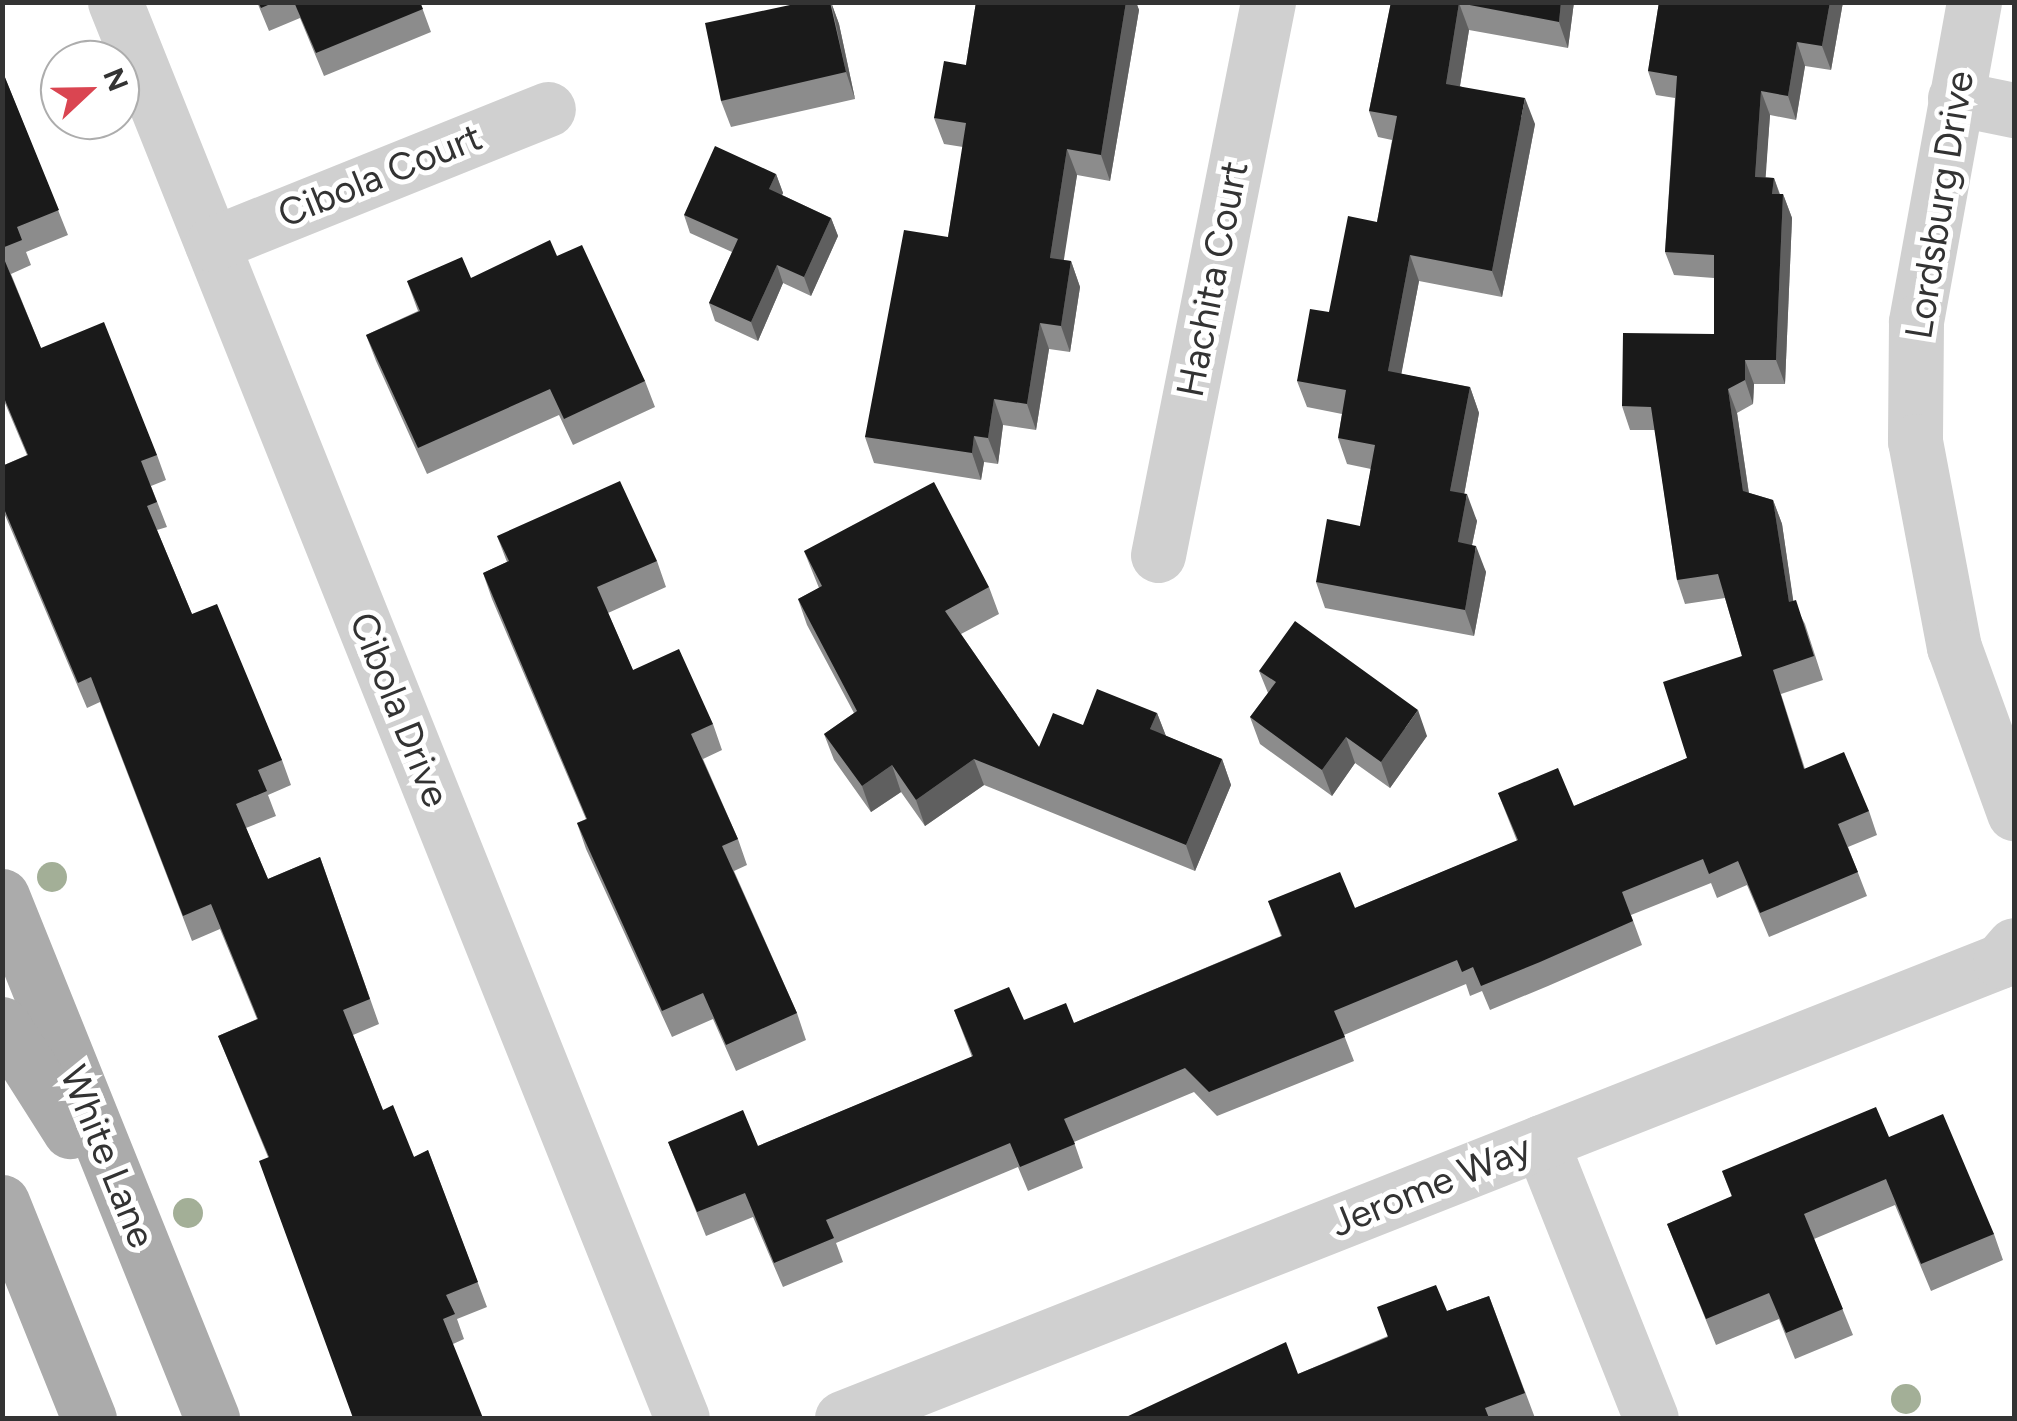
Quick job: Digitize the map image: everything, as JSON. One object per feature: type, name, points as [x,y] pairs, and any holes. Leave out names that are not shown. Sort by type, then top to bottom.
[{"type":"main road","name":"White Lane","points":[[2,896],[212,1418]]},
{"type":"main road","points":[[2,1024],[144,1248]]},
{"type":"main road","points":[[2,1202],[89,1418]]},
{"type":"street","name":"Cibola Drive","points":[[115,2],[682,1418]]},
{"type":"street","name":"Hachita Court","points":[[1158,555],[1268,2]]},
{"type":"street","name":"Lordsburg Drive","points":[[1974,2],[1916,322],[1915,441],[1954,647],[2014,813]]},
{"type":"street","points":[[1955,98],[2014,110]]},
{"type":"street","name":"Cibola Court","points":[[212,244],[548,109]]},
{"type":"street","name":"Jerome Way","points":[[842,1418],[2000,961],[2014,946]]},
{"type":"street","points":[[1541,1142],[1651,1418]]},
{"type":"building","points":[[294,2],[420,2],[423,9],[316,53]]},
{"type":"building","points":[[804,2],[830,2],[846,72],[721,101],[705,23]]},
{"type":"building","points":[[976,2],[1126,2],[1101,155],[1067,149],[1050,258],[1071,261],[1061,326],[1040,323],[1027,404],[994,399],[988,438],[974,436],[972,453],[865,437],[904,230],[948,237],[966,123],[934,118],[944,61],[966,65]]},
{"type":"building","points":[[1391,2],[1561,2],[1559,22],[1459,3],[1446,84],[1525,98],[1492,271],[1410,255],[1388,371],[1470,387],[1450,491],[1467,494],[1458,542],[1476,546],[1465,610],[1316,582],[1327,519],[1360,526],[1375,445],[1338,438],[1346,390],[1297,381],[1310,309],[1329,312],[1348,216],[1377,222],[1397,116],[1369,111]]},
{"type":"building","points":[[1659,2],[1830,2],[1822,46],[1797,42],[1788,96],[1761,91],[1755,177],[1774,178],[1772,194],[1783,194],[1776,360],[1745,360],[1745,380],[1728,389],[1743,491],[1773,500],[1789,602],[1796,600],[1814,656],[1773,670],[1804,769],[1844,752],[1869,811],[1838,824],[1858,872],[1760,913],[1738,861],[1709,874],[1703,859],[1622,892],[1633,921],[1540,962],[1481,986],[1473,967],[1462,972],[1457,960],[1334,1011],[1345,1037],[1209,1092],[1185,1068],[1064,1119],[1075,1144],[1020,1167],[1010,1143],[826,1220],[834,1238],[774,1263],[745,1193],[697,1212],[668,1142],[743,1110],[758,1146],[973,1056],[954,1010],[1009,987],[1024,1020],[1066,1003],[1074,1023],[1282,936],[1268,901],[1340,872],[1355,908],[1518,840],[1498,793],[1558,768],[1574,806],[1687,758],[1663,682],[1742,656],[1718,574],[1677,580],[1651,407],[1622,406],[1623,333],[1714,334],[1714,255],[1665,252],[1677,76],[1648,71]]},
{"type":"building","points":[[2,70],[59,210],[17,227],[22,240],[2,248]]},
{"type":"building","points":[[715,146],[776,174],[769,189],[831,218],[804,277],[777,265],[751,322],[709,303],[738,239],[684,215]]},
{"type":"building","points":[[550,240],[557,256],[582,245],[645,381],[564,419],[550,389],[418,448],[366,335],[420,311],[407,281],[462,257],[471,278]]},
{"type":"building","points":[[2,254],[41,348],[104,322],[157,455],[141,461],[157,502],[147,506],[192,614],[217,604],[282,760],[258,770],[267,791],[236,804],[268,879],[320,857],[370,999],[343,1010],[383,1110],[393,1105],[414,1157],[428,1150],[478,1282],[446,1295],[455,1314],[443,1319],[483,1418],[353,1418],[259,1161],[269,1157],[218,1036],[258,1019],[211,904],[183,916],[91,677],[78,683],[2,504],[2,466],[28,455],[2,393]]},
{"type":"building","points":[[620,481],[657,561],[597,587],[633,670],[679,649],[713,724],[691,734],[738,839],[722,846],[797,1013],[726,1045],[703,993],[662,1011],[577,823],[587,819],[483,573],[509,561],[497,536]]},
{"type":"building","points":[[934,482],[989,587],[945,611],[1039,747],[1053,713],[1083,725],[1097,689],[1157,713],[1150,729],[1222,759],[1186,845],[974,759],[916,800],[892,765],[862,786],[824,734],[857,711],[798,599],[822,586],[804,551]]},
{"type":"building","points":[[1295,621],[1418,710],[1381,762],[1346,737],[1322,770],[1250,717],[1276,682],[1259,671]]},
{"type":"building","points":[[1876,1107],[1889,1137],[1943,1114],[1994,1234],[1921,1264],[1886,1179],[1804,1214],[1843,1309],[1786,1333],[1769,1293],[1706,1319],[1667,1224],[1732,1196],[1722,1171]]},
{"type":"building","points":[[1436,1285],[1447,1311],[1489,1296],[1525,1393],[1485,1408],[1489,1418],[1124,1418],[1286,1342],[1298,1374],[1388,1337],[1377,1307]]}]
